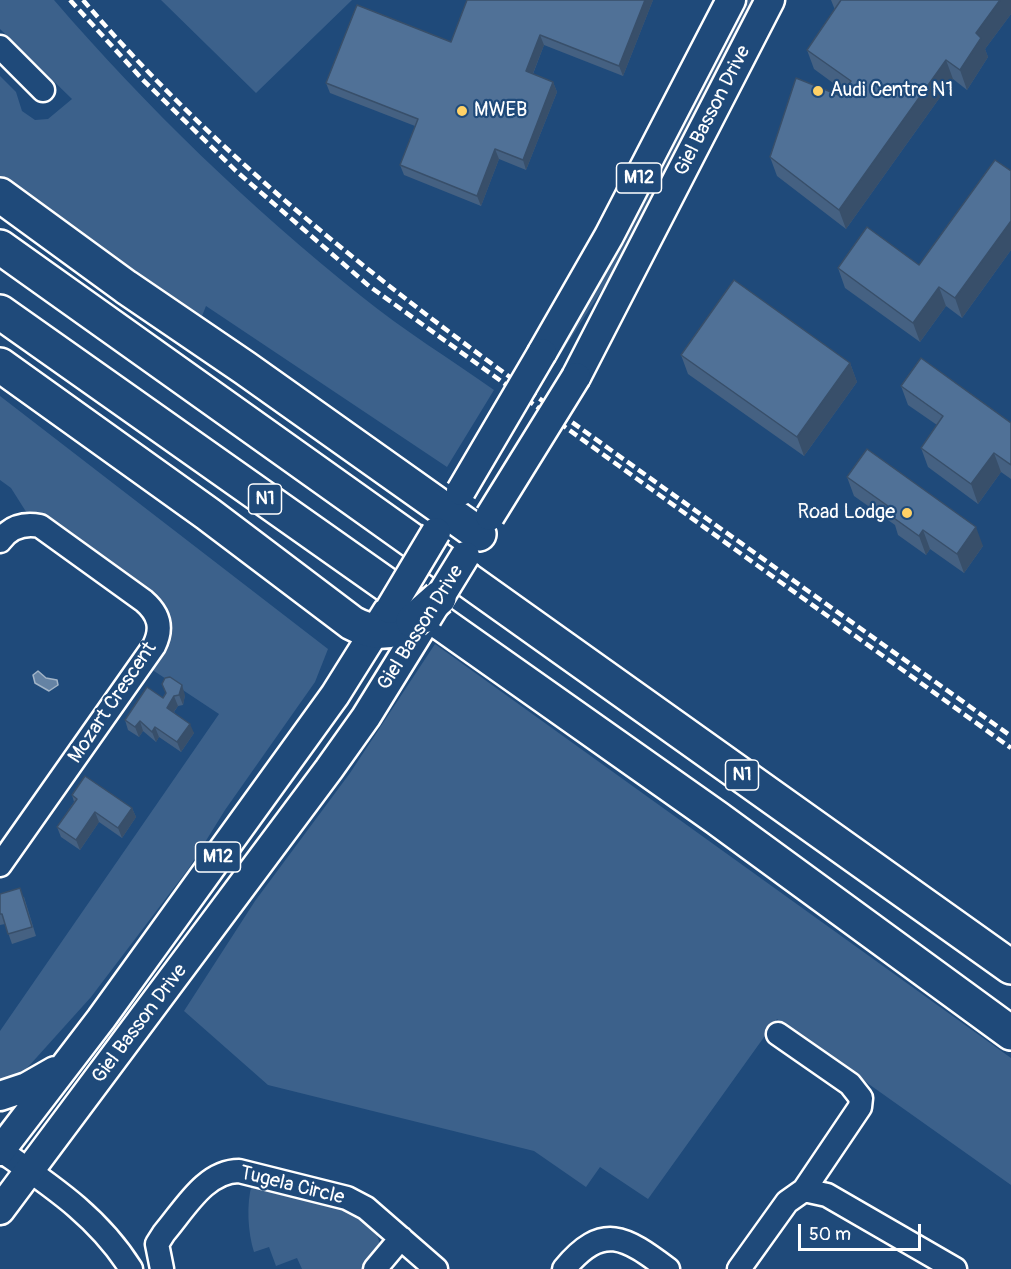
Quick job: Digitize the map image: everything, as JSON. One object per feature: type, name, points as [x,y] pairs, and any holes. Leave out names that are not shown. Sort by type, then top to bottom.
[{"type":"highway","points":[[0,195],[126,287],[245,368],[478,535]]},
{"type":"highway","name":"N1","points":[[0,247],[1011,967]]},
{"type":"highway","name":"N1","points":[[0,312],[717,818],[1011,1033]]},
{"type":"highway","points":[[0,365],[208,514],[352,623],[400,622],[439,598]]},
{"type":"main road","name":"Giel Basson Drive","points":[[0,1210],[366,717],[400,622],[449,512],[609,236],[731,0]]},
{"type":"main road","name":"Giel Basson Drive","points":[[439,598],[576,376],[770,0]]},
{"type":"main road","name":"Giel Basson Drive","points":[[0,1151],[101,1019],[335,695],[400,622]]},
{"type":"main road","points":[[0,1096],[27,1087],[64,1066]]},
{"type":"street","points":[[0,47],[43,90]]},
{"type":"street","name":"Mozart Crescent","points":[[0,541],[4,534],[20,526],[40,526],[153,609],[160,629],[154,646],[0,866]]},
{"type":"street","points":[[739,1269],[787,1202],[804,1190],[857,1116],[861,1098],[850,1084],[778,1034]]},
{"type":"street","points":[[0,1151],[30,1171],[96,1223],[131,1269]]},
{"type":"street","name":"Tugela Circle","points":[[162,1269],[158,1244],[164,1233],[213,1177],[226,1171],[256,1174],[347,1198],[366,1208],[436,1269]]},
{"type":"street","points":[[804,1190],[827,1195],[955,1269]]},
{"type":"street","points":[[375,1269],[401,1238]]},
{"type":"street","points":[[564,1269],[577,1253],[597,1239],[618,1238],[639,1247],[668,1269]]},
{"type":"shaded area","points":[[0,0],[54,0],[163,118],[279,227],[377,309],[494,390],[447,467],[206,306],[202,316],[0,179],[0,76],[16,92],[22,111],[35,120],[48,119],[72,99],[0,29]]},
{"type":"shaded area","points":[[161,0],[352,0],[256,93]]},
{"type":"shaded area","points":[[745,0],[759,0],[629,248],[556,361],[552,358]]},
{"type":"shaded area","points":[[0,396],[328,649],[315,682],[225,810],[189,868],[91,997],[19,1077],[0,1086],[0,1031],[219,714],[148,667],[166,632],[30,518],[11,488],[0,480]]},
{"type":"shaded area","points":[[435,644],[1011,1058],[1011,1185],[777,1019],[648,1199],[600,1167],[586,1187],[534,1151],[268,1085],[184,1011],[255,901],[350,773]]},
{"type":"shaded area","points":[[38,671],[46,678],[57,680],[58,685],[49,691],[35,683],[33,675]]},
{"type":"shaded area","points":[[252,1184],[307,1196],[348,1211],[365,1221],[376,1233],[380,1248],[366,1269],[302,1269],[297,1258],[276,1266],[269,1247],[254,1252],[249,1218]]},
{"type":"building","name":"MWEB","points":[[467,0],[645,0],[619,66],[540,35],[526,71],[553,82],[523,160],[495,149],[477,196],[400,165],[418,119],[326,83],[357,5],[451,42]]},
{"type":"building","points":[[841,0],[1000,0],[976,33],[981,38],[960,70],[946,60],[839,210],[770,157],[796,78],[841,96],[851,81],[807,50]]},
{"type":"building","points":[[995,160],[1011,171],[1011,221],[955,298],[939,287],[913,323],[838,268],[867,227],[919,265]]},
{"type":"building","points":[[734,280],[850,363],[797,437],[681,355]]},
{"type":"building","points":[[921,358],[1011,423],[1011,465],[994,453],[971,484],[921,448],[943,416],[901,386]]},
{"type":"building","points":[[867,449],[976,527],[957,554],[923,530],[919,536],[891,516],[895,511],[847,477]]},
{"type":"building","points":[[170,677],[182,685],[179,695],[174,696],[167,708],[190,724],[177,742],[155,727],[152,732],[140,721],[135,727],[125,720],[147,687],[163,698],[166,693],[162,684],[165,678]]},
{"type":"building","points":[[85,776],[132,808],[118,828],[95,812],[76,840],[57,827],[77,799],[72,795]]},
{"type":"building","points":[[20,888],[32,927],[8,934],[2,914],[0,914],[0,894]]},
{"type":"railway","points":[[70,0],[142,79],[236,171],[369,286],[1011,748]]},
{"type":"railway","points":[[83,0],[141,65],[202,126],[266,184],[399,294],[538,397],[1011,736]]},
{"type":"place","name":"Audi Centre N1","points":[[818,91]]},
{"type":"place","name":"MWEB","points":[[462,111]]},
{"type":"place","name":"Road Lodge","points":[[907,513]]}]
